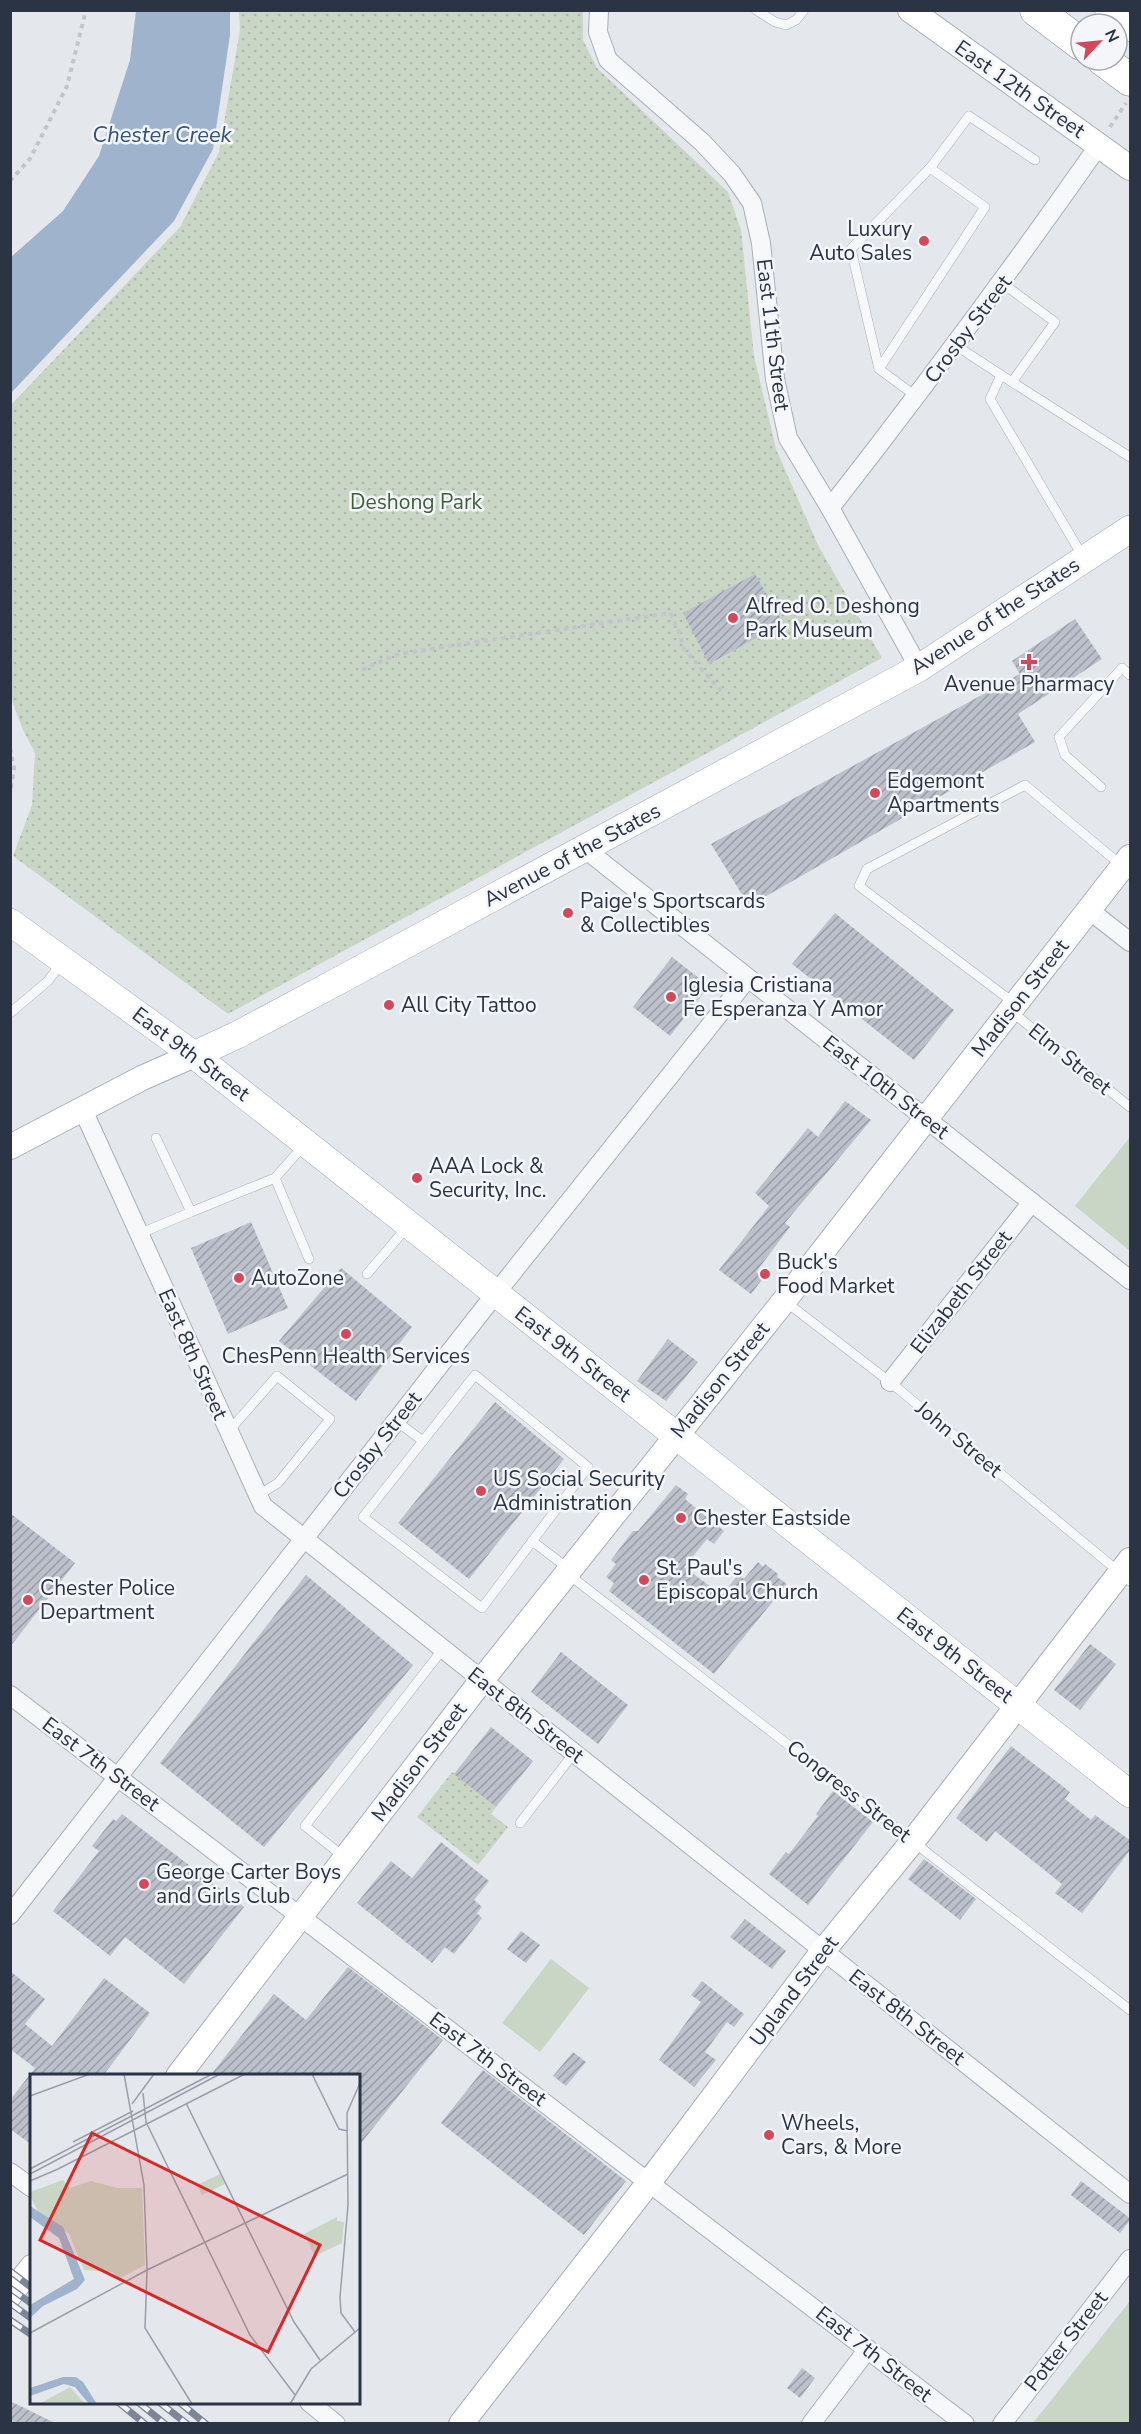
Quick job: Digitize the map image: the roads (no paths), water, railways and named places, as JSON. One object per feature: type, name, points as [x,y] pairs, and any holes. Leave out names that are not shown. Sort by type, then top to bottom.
[{"type":"highway","points":[[1036,10],[1069,35]]},
{"type":"highway","points":[[1111,10],[1131,25]]},
{"type":"main road","name":"Avenue of the States","points":[[194,1055],[237,1035],[919,668],[1125,532]]},
{"type":"main road","name":"East 9th Street","points":[[10,922],[194,1055],[1131,1794]]},
{"type":"street","name":"East 11th Street","points":[[599,10],[598,32],[608,60],[702,142],[732,174],[752,203],[761,243],[775,379],[788,438],[830,508],[919,668]]},
{"type":"street","name":"East 12th Street","points":[[910,10],[1131,168]]},
{"type":"street","name":"Crosby Street","points":[[830,508],[1002,283],[1099,145]]},
{"type":"street","name":"East 10th Street","points":[[585,849],[1131,1280]]},
{"type":"street","name":"Madison Street","points":[[180,2074],[482,1680],[784,1301],[1127,862]]},
{"type":"street","points":[[1089,909],[1131,942]]},
{"type":"street","name":"Crosby Street","points":[[10,1915],[496,1293],[748,978]]},
{"type":"street","name":"Avenue of the States","points":[[10,1147],[142,1078],[194,1055]]},
{"type":"street","name":"East 8th Street","points":[[83,1110],[257,1496],[270,1513],[1131,2194]]},
{"type":"street","name":"Elizabeth Street","points":[[890,1382],[1032,1202]]},
{"type":"street","name":"Upland Street","points":[[461,2424],[650,2181],[823,1951],[913,1841],[1018,1705],[1127,1572]]},
{"type":"street","name":"East 7th Street","points":[[10,1695],[650,2181],[965,2424]]},
{"type":"street","points":[[10,2172],[30,2187]]},
{"type":"street","name":"Potter Street","points":[[1002,2424],[1131,2259]]},
{"type":"street","points":[[10,2295],[30,2270]]},
{"type":"street","points":[[811,2424],[868,2349]]},
{"type":"street","points":[[310,2404],[336,2424]]},
{"type":"lane","points":[[756,10],[775,22],[786,25],[796,20],[804,10]]},
{"type":"lane","points":[[917,397],[879,369],[850,249],[930,168],[969,116],[1035,160]]},
{"type":"lane","points":[[879,369],[986,207],[930,168]]},
{"type":"lane","points":[[1002,283],[1055,322],[1012,382]]},
{"type":"lane","points":[[955,345],[1131,457]]},
{"type":"lane","points":[[1001,375],[990,399],[1084,559]]},
{"type":"lane","points":[[1101,787],[1065,755],[1059,738],[1122,668],[1131,675]]},
{"type":"lane","name":"Elm Street","points":[[1127,862],[1025,785],[867,869],[860,886],[1012,1007],[1131,1107]]},
{"type":"lane","points":[[10,1013],[48,981],[64,960]]},
{"type":"lane","points":[[156,1138],[191,1212]]},
{"type":"lane","points":[[139,1234],[275,1178],[306,1143]]},
{"type":"lane","points":[[275,1178],[309,1258]]},
{"type":"lane","points":[[367,1274],[409,1225]]},
{"type":"lane","name":"John Street","points":[[784,1301],[890,1382],[1127,1572]]},
{"type":"lane","points":[[475,1375],[588,1467],[532,1541],[482,1608],[363,1517],[475,1375]]},
{"type":"lane","points":[[228,1432],[277,1376],[330,1419],[278,1483],[257,1496]]},
{"type":"lane","points":[[396,1421],[423,1441]]},
{"type":"lane","name":"Congress Street","points":[[532,1541],[1131,2010]]},
{"type":"lane","points":[[346,1858],[305,1826],[443,1649]]},
{"type":"lane","points":[[520,1823],[574,1753]]},
{"type":"water","name":"Chester Creek","points":[[136,11],[230,11],[230,35],[213,149],[174,221],[11,393],[11,257],[63,211],[99,156],[130,60]]},
{"type":"railway","points":[[10,2271],[30,2286]]},
{"type":"railway","points":[[10,2288],[30,2303]]},
{"type":"railway","points":[[10,2303],[30,2318]]},
{"type":"railway","points":[[10,2320],[30,2334]]},
{"type":"railway","points":[[120,2404],[145,2424]]},
{"type":"railway","points":[[140,2404],[165,2424]]},
{"type":"railway","points":[[162,2404],[187,2424]]},
{"type":"railway","points":[[181,2404],[206,2424]]},
{"type":"place","name":"Luxury Auto Sales","points":[[924,241]]},
{"type":"place","name":"Alfred O. Deshong Park Museum","points":[[733,618]]},
{"type":"place","name":"Avenue Pharmacy","points":[[1029,662]]},
{"type":"place","name":"Edgemont Apartments","points":[[875,793]]},
{"type":"place","name":"Paige's Sportscards & Collectibles","points":[[568,913]]},
{"type":"place","name":"Iglesia Cristiana Fe Esperanza Y Amor","points":[[671,997]]},
{"type":"place","name":"All City Tattoo","points":[[389,1005]]},
{"type":"place","name":"AAA Lock & Security, Inc.","points":[[417,1178]]},
{"type":"place","name":"Buck's Food Market","points":[[765,1274]]},
{"type":"place","name":"AutoZone","points":[[239,1278]]},
{"type":"place","name":"ChesPenn Health Services","points":[[346,1334]]},
{"type":"place","name":"US Social Security Administration","points":[[481,1491]]},
{"type":"place","name":"Chester Eastside","points":[[681,1518]]},
{"type":"place","name":"St. Paul's Episcopal Church","points":[[644,1580]]},
{"type":"place","name":"Chester Police Department","points":[[28,1600]]},
{"type":"place","name":"George Carter Boys and Girls Club","points":[[144,1884]]},
{"type":"place","name":"Wheels, Cars, & More","points":[[769,2135]]},
{"type":"park label","name":"Deshong Park","points":[[416,502]]}]
